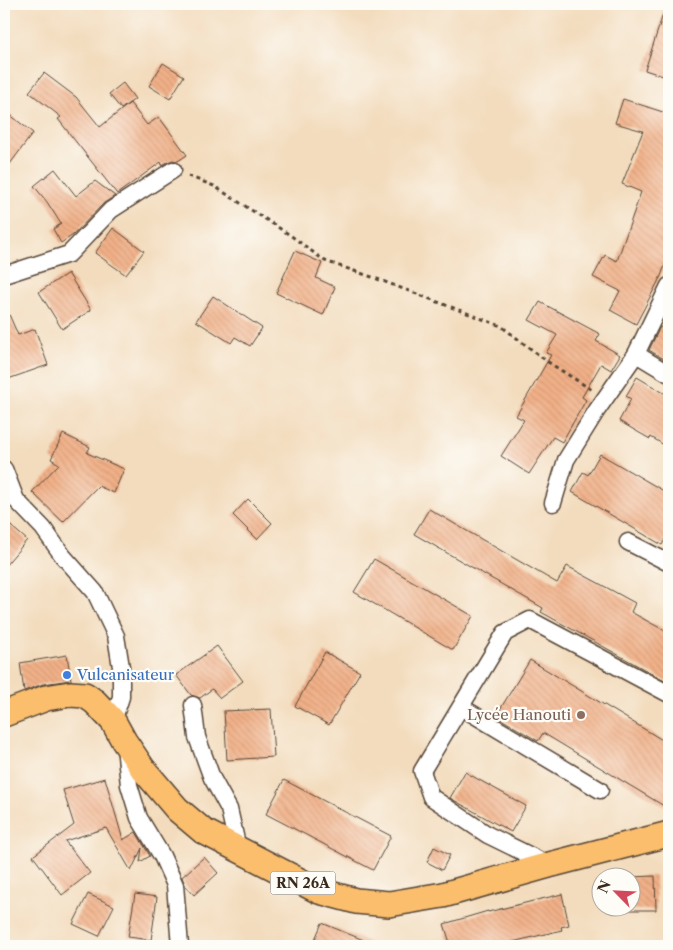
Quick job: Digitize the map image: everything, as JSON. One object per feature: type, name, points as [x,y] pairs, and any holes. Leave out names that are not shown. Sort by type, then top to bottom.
[{"type":"main road","name":"RN 26A","points":[[4,714],[46,698],[70,694],[85,695],[95,702],[119,731],[144,769],[177,809],[203,831],[319,891],[356,901],[389,904],[444,895],[669,834]]},
{"type":"street","points":[[4,275],[68,254],[111,210],[173,170]]},
{"type":"street","points":[[553,503],[566,460],[636,354],[669,286]]},
{"type":"street","points":[[636,354],[669,374]]},
{"type":"street","points":[[4,469],[16,500],[44,528],[94,592],[116,636],[121,667],[119,731],[129,785],[139,818],[162,856],[175,885],[180,946]]},
{"type":"street","points":[[628,542],[669,563]]},
{"type":"street","points":[[549,865],[488,835],[431,797],[422,771],[505,633],[530,620],[669,694]]},
{"type":"street","points":[[193,705],[197,737],[212,778],[229,809],[238,849]]},
{"type":"street","points":[[461,707],[600,790]]},
{"type":"path","points":[[173,170],[214,186],[290,235],[325,261],[501,326],[548,362],[585,387],[607,396]]},
{"type":"path","points":[[76,946],[77,944],[84,944],[97,946]]},
{"type":"building","points":[[666,5],[669,6],[669,78],[645,70]]},
{"type":"building","points":[[163,63],[184,76],[170,99],[149,86]]},
{"type":"building","points":[[44,73],[76,97],[100,127],[130,103],[147,125],[159,117],[187,155],[178,161],[172,160],[162,165],[161,162],[117,194],[58,119],[61,117],[29,92]]},
{"type":"building","points":[[123,83],[135,99],[121,109],[109,94]]},
{"type":"building","points":[[623,99],[669,114],[669,254],[661,276],[636,324],[610,310],[620,291],[593,277],[605,255],[617,261],[641,192],[622,184],[643,131],[615,123]]},
{"type":"building","points":[[4,110],[33,133],[4,172]]},
{"type":"building","points":[[55,169],[76,196],[95,181],[115,196],[104,203],[73,235],[61,243],[53,229],[61,224],[34,186]]},
{"type":"building","points":[[113,228],[144,251],[126,275],[95,253]]},
{"type":"building","points":[[295,251],[322,263],[316,278],[335,287],[323,315],[276,293]]},
{"type":"building","points":[[68,273],[91,310],[62,329],[39,292]]},
{"type":"building","points":[[213,296],[262,328],[250,346],[235,337],[231,343],[196,321]]},
{"type":"building","points":[[540,302],[600,334],[596,341],[620,355],[611,370],[601,364],[582,397],[586,400],[562,442],[553,437],[529,474],[501,456],[524,420],[516,416],[551,355],[546,353],[557,335],[529,320]]},
{"type":"building","points":[[4,303],[18,335],[35,329],[48,365],[8,379],[4,367]]},
{"type":"building","points":[[660,327],[669,332],[669,362],[649,350]]},
{"type":"building","points":[[637,377],[669,396],[669,448],[619,421],[631,399],[626,396]]},
{"type":"building","points":[[63,434],[90,447],[87,453],[124,469],[114,493],[98,486],[63,522],[32,492],[59,464],[51,459]]},
{"type":"building","points":[[600,454],[669,494],[669,533],[662,545],[572,492],[583,472],[588,475]]},
{"type":"building","points":[[248,499],[272,523],[257,539],[233,515]]},
{"type":"building","points":[[429,509],[557,583],[567,566],[635,603],[631,612],[669,633],[669,683],[541,612],[543,608],[414,534]]},
{"type":"building","points":[[4,520],[27,540],[4,567]]},
{"type":"building","points":[[374,559],[473,616],[453,650],[354,592]]},
{"type":"building","points":[[217,646],[243,681],[220,698],[212,689],[200,698],[191,695],[176,675]]},
{"type":"building","points":[[325,652],[360,672],[329,725],[295,706]]},
{"type":"building","points":[[67,655],[71,680],[43,684],[24,691],[20,663]]},
{"type":"building","points":[[530,660],[669,744],[669,798],[664,806],[543,733],[538,741],[496,716]]},
{"type":"building","points":[[271,709],[274,757],[227,760],[224,711]]},
{"type":"building","points":[[465,772],[526,806],[511,832],[450,798]]},
{"type":"building","points":[[105,778],[123,840],[136,832],[150,856],[140,862],[142,848],[131,871],[106,828],[65,841],[90,873],[62,895],[33,856],[74,825],[63,790]]},
{"type":"building","points":[[284,780],[391,836],[373,870],[266,814]]},
{"type":"building","points":[[434,847],[450,855],[442,870],[427,862]]},
{"type":"building","points":[[204,857],[218,873],[194,895],[185,885],[182,877]]},
{"type":"building","points":[[655,876],[656,910],[640,910],[640,877]]},
{"type":"building","points":[[88,894],[114,906],[99,936],[73,924]]},
{"type":"building","points":[[135,894],[157,897],[151,940],[128,937]]},
{"type":"building","points":[[562,894],[569,925],[561,927],[562,930],[496,946],[451,946],[444,924],[488,911]]},
{"type":"building","points":[[322,923],[378,946],[312,946]]},
{"type":"place","name":"Vulcanisateur","points":[[67,675]]},
{"type":"place","name":"Lycée Hanouti","points":[[581,715]]}]
